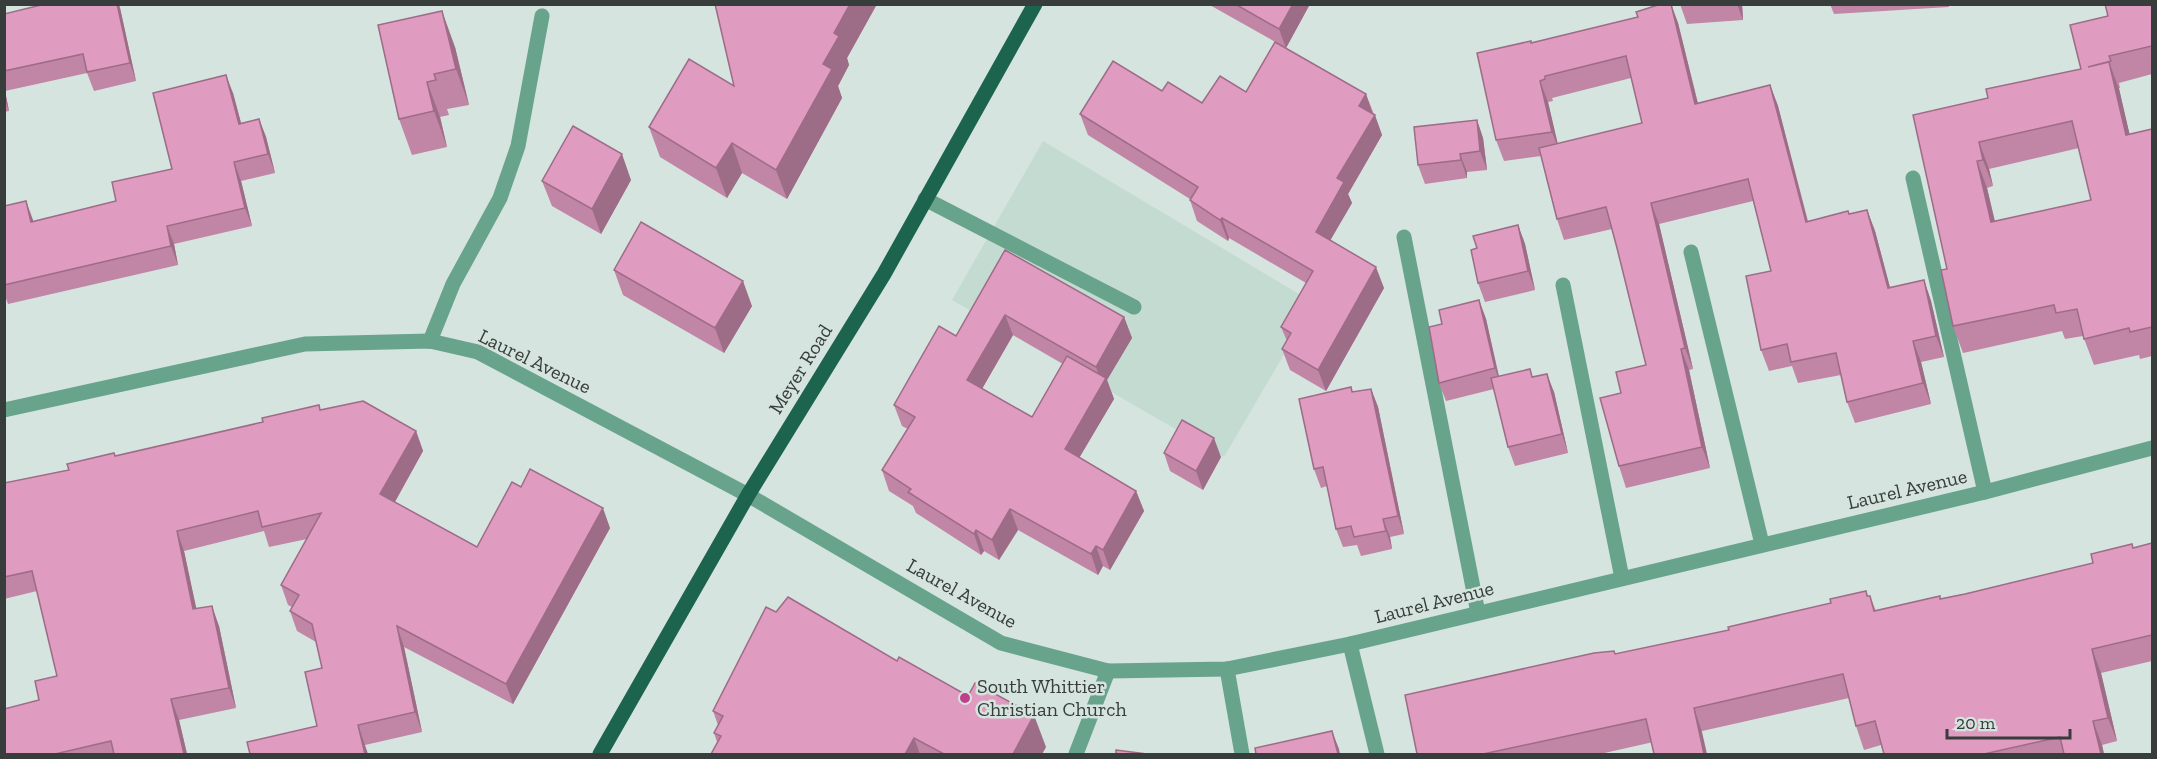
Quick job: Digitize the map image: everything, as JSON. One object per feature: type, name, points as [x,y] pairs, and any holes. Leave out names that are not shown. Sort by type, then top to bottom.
[{"type":"main road","name":"Meyer Road","points":[[600,754],[748,495],[884,274],[1035,4]]},
{"type":"street","points":[[430,341],[453,284],[500,198],[518,146],[542,16]]},
{"type":"street","points":[[1913,178],[1985,492]]},
{"type":"street","points":[[925,199],[1134,307]]},
{"type":"street","points":[[1404,237],[1478,613]]},
{"type":"street","points":[[1691,252],[1762,544]]},
{"type":"street","points":[[1563,285],[1622,578]]},
{"type":"street","name":"Laurel Avenue","points":[[4,410],[305,344],[430,341],[478,352],[748,495],[1001,643],[1108,670],[1227,669],[1350,644],[1985,492],[2152,448]]},
{"type":"street","points":[[1350,644],[1377,754]]},
{"type":"street","points":[[1227,669],[1242,754]]},
{"type":"street","points":[[1076,754],[1108,670]]},
{"type":"shaded area","points":[[1043,141],[1314,303],[1224,457],[952,300]]},
{"type":"building","points":[[45,4],[117,4],[130,63],[87,72],[83,54],[4,71],[4,14]]},
{"type":"building","points":[[715,4],[850,4],[834,33],[839,36],[823,64],[832,69],[776,170],[732,143],[716,168],[649,127],[689,59],[734,86]]},
{"type":"building","points":[[1235,4],[1293,4],[1279,29]]},
{"type":"building","points":[[1661,4],[1671,4],[1695,104],[1770,85],[1806,222],[1848,211],[1849,214],[1867,210],[1888,288],[1924,280],[1936,336],[1913,341],[1923,383],[1847,402],[1836,353],[1791,362],[1787,344],[1761,350],[1746,276],[1771,271],[1748,179],[1651,203],[1685,348],[1681,349],[1702,447],[1619,466],[1600,398],[1621,393],[1616,372],[1646,365],[1617,248],[1606,207],[1557,219],[1539,148],[1642,123],[1626,56],[1545,76],[1545,79],[1540,81],[1552,132],[1496,140],[1477,53],[1531,41],[1531,43],[1638,17],[1636,12]]},
{"type":"building","points":[[2105,4],[2152,4],[2152,46],[2109,56],[2111,61],[2088,67],[2109,62],[2126,135],[2152,129],[2152,327],[2130,332],[2129,328],[2084,339],[2077,309],[2056,313],[2054,305],[1953,326],[1941,270],[1947,269],[1913,115],[1988,98],[1986,89],[2081,69],[2070,25],[2108,16]],"holes":[[[2072,121],[2091,200],[1991,222],[1977,161],[1983,160],[1979,142]]]},
{"type":"building","points":[[442,11],[456,69],[434,74],[436,80],[427,82],[434,111],[399,119],[378,25]]},
{"type":"building","points":[[1275,42],[1366,94],[1359,106],[1375,115],[1337,178],[1344,182],[1316,232],[1376,267],[1318,370],[1282,349],[1291,333],[1281,327],[1313,271],[1222,218],[1220,220],[1190,200],[1198,187],[1080,114],[1113,61],[1162,91],[1168,82],[1202,103],[1220,76],[1246,92]]},
{"type":"building","points":[[226,75],[239,124],[259,119],[268,154],[234,162],[245,208],[167,226],[171,246],[4,285],[4,206],[26,201],[31,222],[116,201],[112,182],[172,169],[153,93]]},
{"type":"building","points":[[1477,120],[1480,151],[1460,154],[1461,160],[1418,165],[1414,127]]},
{"type":"building","points":[[573,126],[622,154],[592,209],[542,181]]},
{"type":"building","points":[[641,222],[743,281],[715,328],[614,270]]},
{"type":"building","points":[[1518,225],[1528,271],[1478,283],[1471,250],[1477,248],[1473,236]]},
{"type":"building","points":[[1005,250],[1124,317],[1096,367],[1005,315],[967,380],[1032,417],[1067,356],[1106,378],[1065,449],[1136,491],[1103,550],[1096,546],[1091,554],[1010,509],[992,540],[976,530],[974,534],[908,492],[911,489],[882,470],[915,417],[894,405],[939,326],[956,336]]},
{"type":"building","points":[[1479,300],[1495,368],[1439,383],[1429,327],[1442,324],[1439,310]]},
{"type":"building","points":[[1530,369],[1532,377],[1547,374],[1562,434],[1508,447],[1491,378]]},
{"type":"building","points":[[1351,387],[1352,392],[1371,389],[1398,516],[1383,519],[1386,531],[1354,537],[1351,526],[1336,529],[1323,467],[1314,469],[1299,399]]},
{"type":"building","points":[[363,401],[416,431],[380,494],[477,547],[512,482],[521,487],[530,469],[603,508],[506,684],[397,626],[415,712],[358,725],[365,754],[250,754],[247,742],[317,726],[305,672],[322,668],[312,624],[290,611],[299,595],[281,585],[321,513],[262,527],[258,511],[177,531],[193,609],[212,606],[229,688],[171,699],[184,754],[114,754],[111,741],[55,754],[4,754],[4,709],[39,700],[35,681],[57,676],[32,571],[4,577],[4,483],[69,470],[67,464],[114,453],[115,456],[263,422],[262,418],[319,405],[320,410]]},
{"type":"building","points":[[1182,420],[1214,438],[1196,471],[1164,453]]},
{"type":"building","points":[[2152,543],[2152,635],[2092,649],[2108,718],[2093,721],[2101,754],[2064,754],[2060,737],[1984,754],[1884,754],[1875,721],[1856,726],[1843,674],[1694,708],[1704,754],[1654,754],[1646,719],[1483,754],[1417,754],[1405,695],[1594,653],[1614,651],[1615,654],[1729,630],[1728,627],[1831,603],[1830,599],[1866,591],[1867,596],[1870,596],[1874,611],[1940,596],[1940,599],[1965,594],[2093,563],[2091,554],[2132,544],[2133,548]]},
{"type":"building","points":[[788,597],[897,661],[899,657],[968,696],[975,683],[1034,715],[1013,754],[944,754],[914,738],[905,754],[711,754],[721,736],[714,733],[723,716],[713,711],[766,607],[776,612]]},
{"type":"building","points":[[1332,731],[1338,754],[1256,754],[1255,748]]},
{"type":"building","points":[[1116,750],[1147,754],[1116,754]]},
{"type":"place","name":"South Whittier Christian Church","points":[[965,698]]}]
